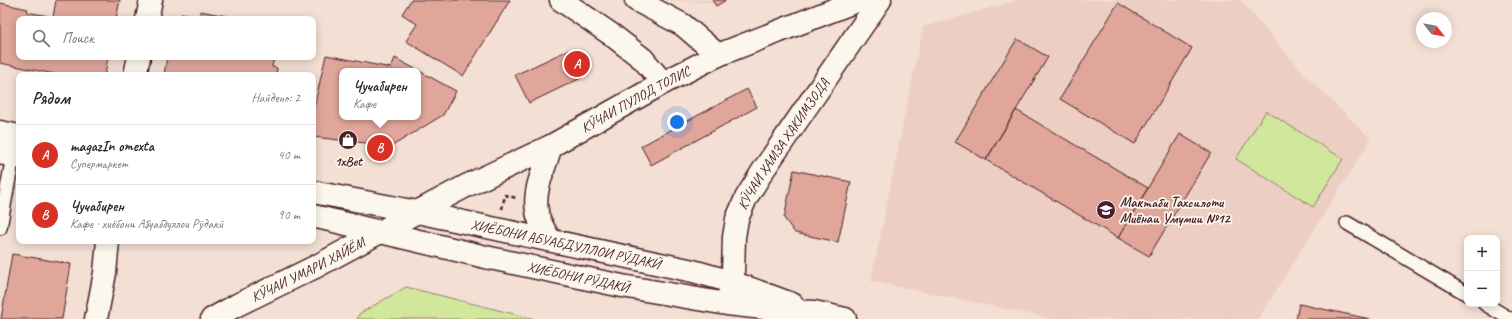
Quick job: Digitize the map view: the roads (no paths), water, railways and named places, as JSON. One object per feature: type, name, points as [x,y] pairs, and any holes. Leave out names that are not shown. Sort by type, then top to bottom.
[{"type":"main road","points":[[148,16],[151,0]]},
{"type":"main road","points":[[561,0],[612,35],[643,59],[663,83]]},
{"type":"main road","points":[[636,0],[683,25],[718,55]]},
{"type":"main road","name":"КӮЧАИ ПУЛОД ТОЛИС","points":[[418,212],[466,186],[551,146],[663,83],[718,55],[859,0]]},
{"type":"main road","name":"КӮЧАИ ҲАМЗА ХАКИМЗОДА","points":[[727,304],[732,282],[737,219],[746,198],[764,169],[880,0]]},
{"type":"main road","points":[[136,72],[138,60]]},
{"type":"main road","points":[[0,132],[13,151]]},
{"type":"main road","points":[[550,240],[539,219],[536,203],[539,184],[551,146]]},
{"type":"main road","name":"ХИЁБОНИ АБУАБДУЛЛОИ РӮДАКӢ","points":[[316,193],[418,212],[693,271],[732,282],[814,312]]},
{"type":"main road","name":"КӮЧАИ УМАРИ ХАЙЁМ","points":[[212,319],[240,312],[317,266],[418,212]]},
{"type":"main road","name":"ХИЁБОНИ РӮДАКӢ","points":[[316,217],[490,258],[614,284],[727,304],[814,312],[846,319]]},
{"type":"main road","points":[[96,319],[105,273],[108,244]]},
{"type":"lane","points":[[0,228],[13,151]]},
{"type":"lane","points":[[1347,223],[1464,292]]},
{"type":"lane","points":[[1490,307],[1510,319]]},
{"type":"place","name":"magazIn omexta","points":[[577,64]]},
{"type":"place","name":"1хBet","points":[[348,140]]},
{"type":"place","name":"Чучабирен","points":[[380,148]]},
{"type":"place","name":"Мактаби Тахсилоти Миёнаи Умумии №12","points":[[1106,210]]}]
